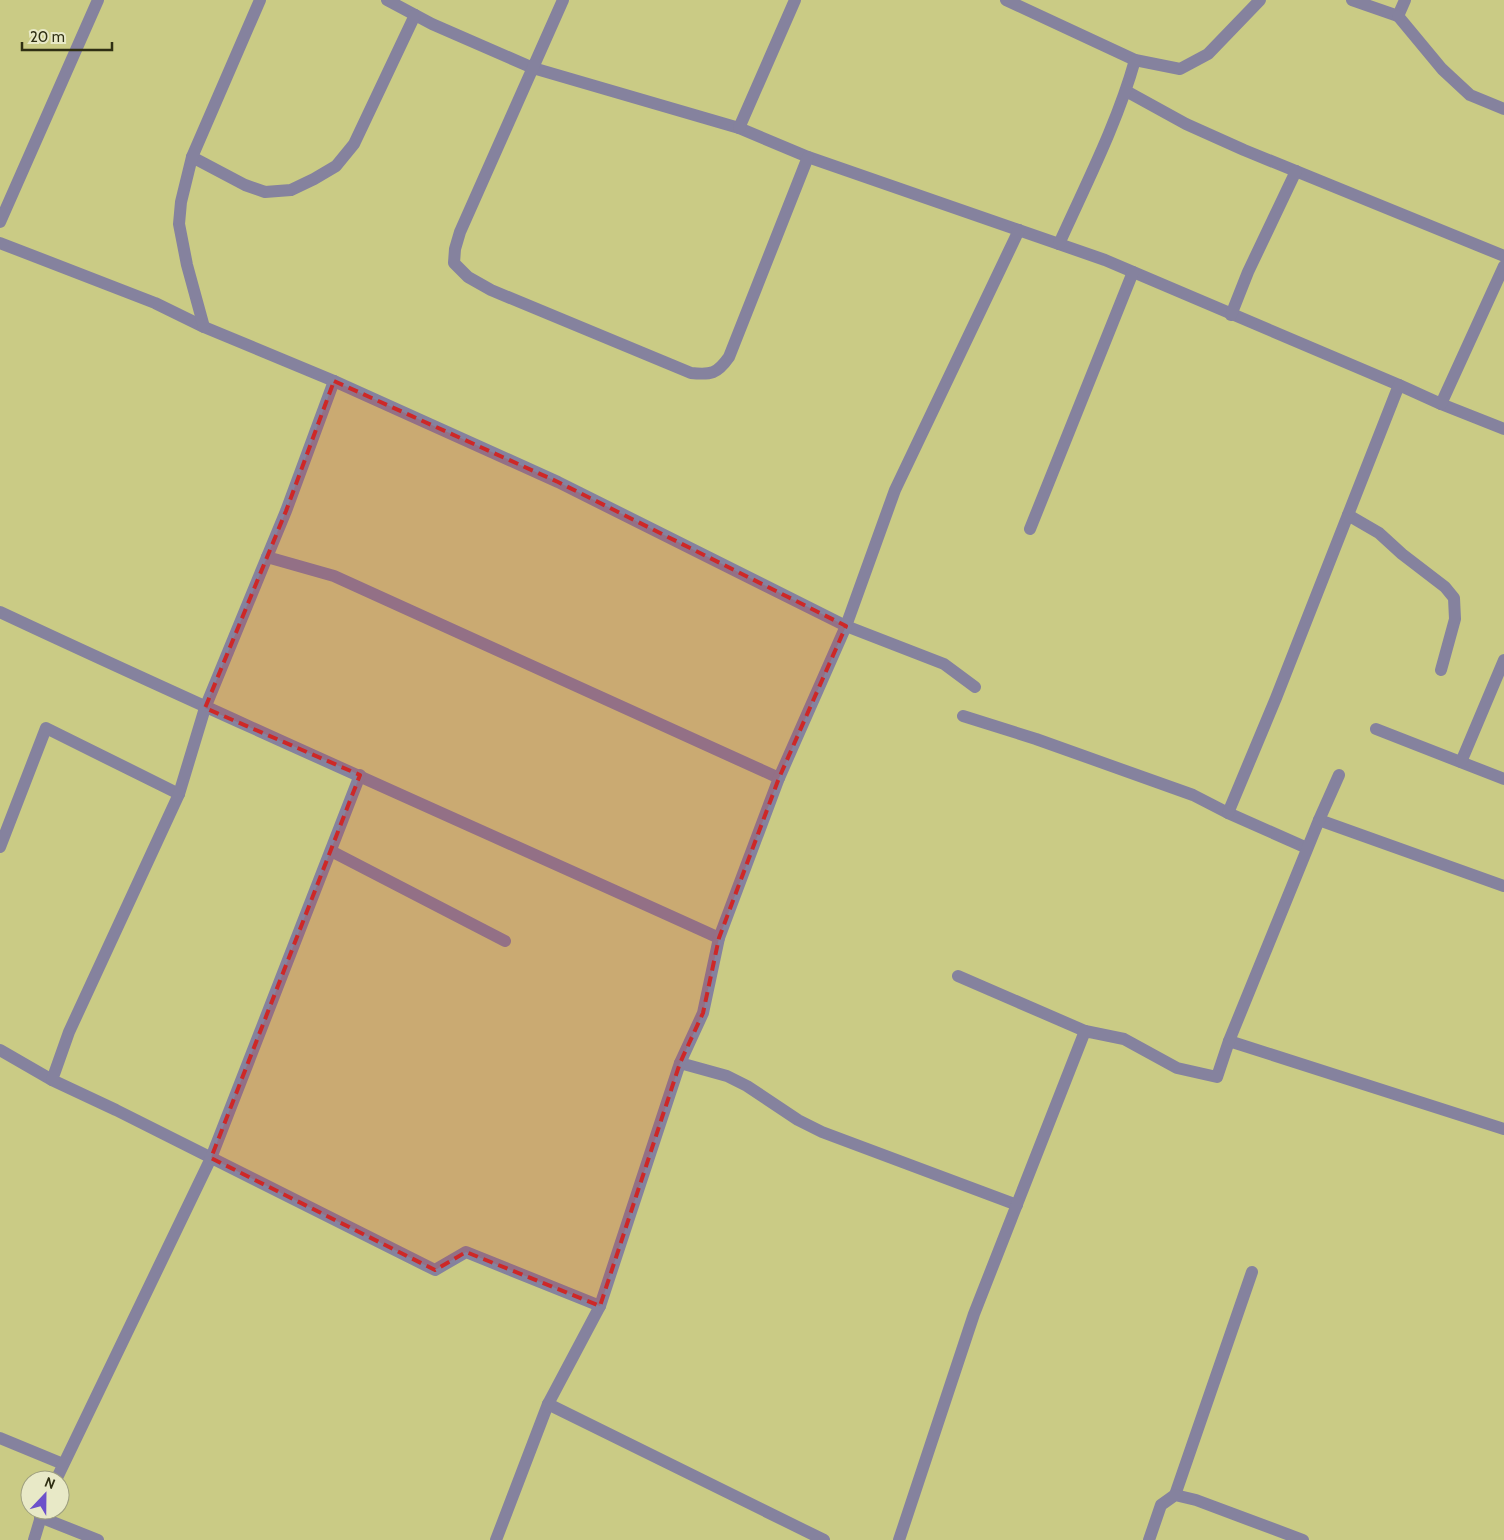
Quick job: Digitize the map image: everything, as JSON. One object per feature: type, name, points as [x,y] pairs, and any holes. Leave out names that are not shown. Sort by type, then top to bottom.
[{"type":"street","points":[[0,222],[98,0]]},
{"type":"street","points":[[204,327],[187,265],[180,224],[181,202],[192,157],[260,0]]},
{"type":"street","points":[[387,0],[432,24],[533,68],[739,128],[808,157],[1020,230],[1133,272],[1441,404],[1504,429]]},
{"type":"street","points":[[563,0],[454,249],[454,263],[468,277],[491,290],[691,373],[707,375],[720,369],[729,357],[808,157]]},
{"type":"street","points":[[739,128],[795,0]]},
{"type":"street","points":[[1006,0],[1135,60],[1180,69],[1208,54],[1260,0]]},
{"type":"street","points":[[1352,0],[1398,16],[1442,69],[1470,95],[1504,109]]},
{"type":"street","points":[[1398,16],[1405,0]]},
{"type":"street","points":[[192,157],[244,185],[265,192],[291,190],[336,166],[354,144],[415,14]]},
{"type":"street","points":[[1059,244],[1126,92],[1135,60]]},
{"type":"street","points":[[1126,92],[1186,124],[1504,256]]},
{"type":"street","points":[[1231,314],[1248,272],[1296,171]]},
{"type":"street","points":[[496,1540],[548,1404],[600,1306],[680,1062],[703,1013],[719,938],[779,778],[846,626],[895,490],[1020,230]]},
{"type":"street","points":[[0,243],[155,303],[204,327],[334,381],[558,482],[846,626],[944,664],[975,688]]},
{"type":"street","points":[[1441,404],[1504,266]]},
{"type":"street","points":[[1030,529],[1133,272]]},
{"type":"street","points":[[52,1080],[69,1032],[179,794],[205,708],[286,511],[334,381]]},
{"type":"street","points":[[1228,813],[1276,698],[1399,385]]},
{"type":"street","points":[[1348,515],[1379,533],[1445,588],[1454,598],[1455,618],[1441,670]]},
{"type":"street","points":[[267,557],[334,576],[779,778]]},
{"type":"street","points":[[0,612],[205,708],[360,775],[719,938]]},
{"type":"street","points":[[1461,762],[1504,660]]},
{"type":"street","points":[[963,716],[1036,739],[1193,795],[1228,813],[1307,848]]},
{"type":"street","points":[[0,847],[46,728],[179,794]]},
{"type":"street","points":[[1376,729],[1504,779]]},
{"type":"street","points":[[60,1470],[211,1158],[360,775]]},
{"type":"street","points":[[958,976],[1086,1030],[1124,1039],[1177,1068],[1217,1077],[1229,1041],[1307,848],[1339,775]]},
{"type":"street","points":[[1319,820],[1504,886]]},
{"type":"street","points":[[331,851],[506,941]]},
{"type":"street","points":[[899,1540],[974,1314],[1086,1030]]},
{"type":"street","points":[[1229,1041],[1504,1129]]},
{"type":"street","points":[[0,1050],[52,1080],[435,1270],[466,1252],[600,1306]]},
{"type":"street","points":[[680,1062],[727,1076],[747,1086],[798,1120],[822,1132],[1017,1205]]},
{"type":"street","points":[[1149,1540],[1161,1505],[1175,1494],[1252,1272]]},
{"type":"street","points":[[548,1404],[824,1540]]},
{"type":"street","points":[[0,1438],[63,1464]]},
{"type":"street","points":[[1175,1494],[1303,1540]]},
{"type":"street","points":[[34,1540],[39,1520]]},
{"type":"street","points":[[54,1520],[98,1540]]},
{"type":"highlighted area","points":[[334,381],[558,482],[846,626],[779,778],[719,938],[703,1013],[680,1063],[600,1306],[466,1252],[435,1270],[211,1158],[360,775],[205,708],[286,511]]}]
